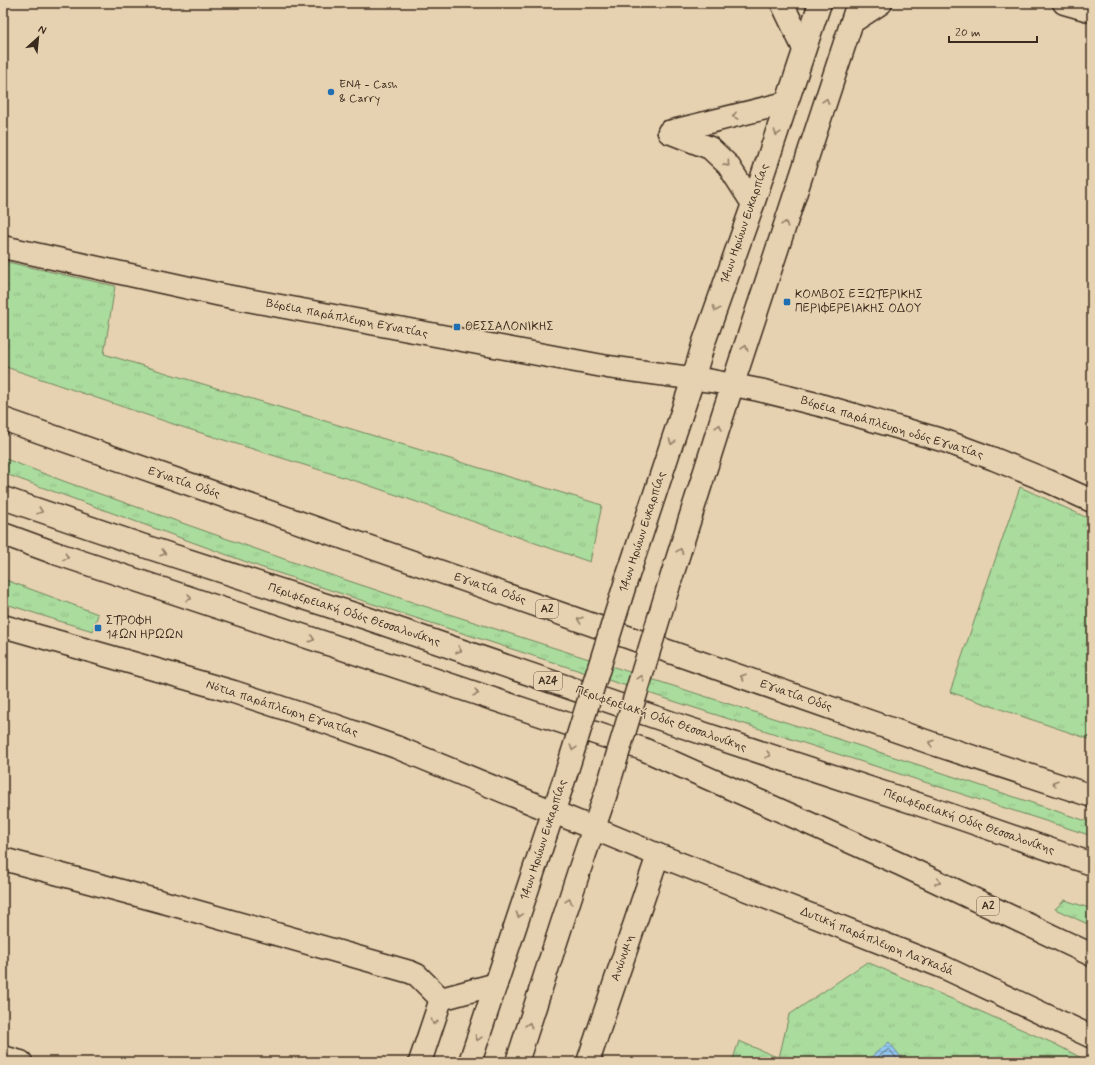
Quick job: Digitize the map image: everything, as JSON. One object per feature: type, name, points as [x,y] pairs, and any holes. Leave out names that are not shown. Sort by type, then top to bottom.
[{"type":"main road","points":[[782,3],[804,49]]},
{"type":"main road","name":"14ων Ηρώων Ευκαρπίας","points":[[470,1062],[554,811],[627,578],[704,342],[754,204],[820,3]]},
{"type":"main road","points":[[517,1062],[593,828],[605,796],[668,588],[732,385],[855,13],[881,3]]},
{"type":"main road","points":[[1064,3],[1092,11]]},
{"type":"main road","points":[[754,204],[728,165],[710,148],[669,132],[786,103]]},
{"type":"main road","name":"Βόρεια παράπλευρη Εγνατίας","points":[[3,247],[221,295],[608,367],[693,378],[732,385]]},
{"type":"main road","name":"Βόρεια παράπλευρη οδός Εγνατίας","points":[[732,385],[820,405],[945,441],[1048,481],[1092,502]]},
{"type":"main road","name":"Εγνατία Οδός","points":[[3,419],[919,739],[1092,796]]},
{"type":"main road","name":"Περιφερειακή Οδός Θεσσαλονίκης","points":[[3,498],[373,621],[681,726],[936,810],[1092,864]]},
{"type":"main road","name":"Α2","points":[[3,534],[107,571],[643,749],[902,865],[1083,950]]},
{"type":"main road","name":"Νότια παράπλευρη Εγνατίας","points":[[3,626],[285,708],[396,748],[593,828]]},
{"type":"main road","name":"Δυτική παράπλευρη Λαγκαδά","points":[[593,828],[943,967],[1092,1038]]},
{"type":"main road","name":"Ανώνυμη","points":[[588,1062],[658,855]]},
{"type":"main road","points":[[3,859],[174,905],[410,972],[417,975],[441,999]]},
{"type":"main road","points":[[1083,950],[1092,961]]},
{"type":"main road","points":[[441,999],[496,984]]},
{"type":"main road","points":[[420,1062],[441,999]]},
{"type":"main road","points":[[3,1058],[21,1062]]},
{"type":"green space","points":[[3,261],[115,286],[104,354],[602,505],[590,562],[362,483],[179,426],[3,366]]},
{"type":"green space","points":[[3,458],[66,482],[304,566],[916,764],[1092,823],[1092,836],[263,568],[3,473]]},
{"type":"green space","points":[[1020,487],[1092,520],[1092,740],[950,692]]},
{"type":"green space","points":[[3,579],[98,614],[93,631],[3,603]]},
{"type":"green space","points":[[1065,900],[1092,909],[1092,926],[1055,909]]},
{"type":"green space","points":[[867,962],[1055,1044],[1089,1062],[732,1062],[739,1041],[779,1058],[789,1015]]},
{"type":"water","points":[[889,1042],[905,1062],[865,1062]]},
{"type":"place","name":"ENA - Cash & Carry","points":[[331,92]]},
{"type":"place","name":"ΚΟΜΒΟΣ ΕΞΩΤΕΡΙΚΗΣ ΠΕΡΙΦΕΡΕΙΑΚΗΣ ΟΔΟΥ","points":[[787,302]]},
{"type":"place","name":"ΘΕΣΣΑΛΟΝΙΚΗΣ","points":[[457,327]]},
{"type":"place","name":"ΣΤΡΟΦΗ 14ΩΝ ΗΡΩΩΝ","points":[[98,628]]}]
